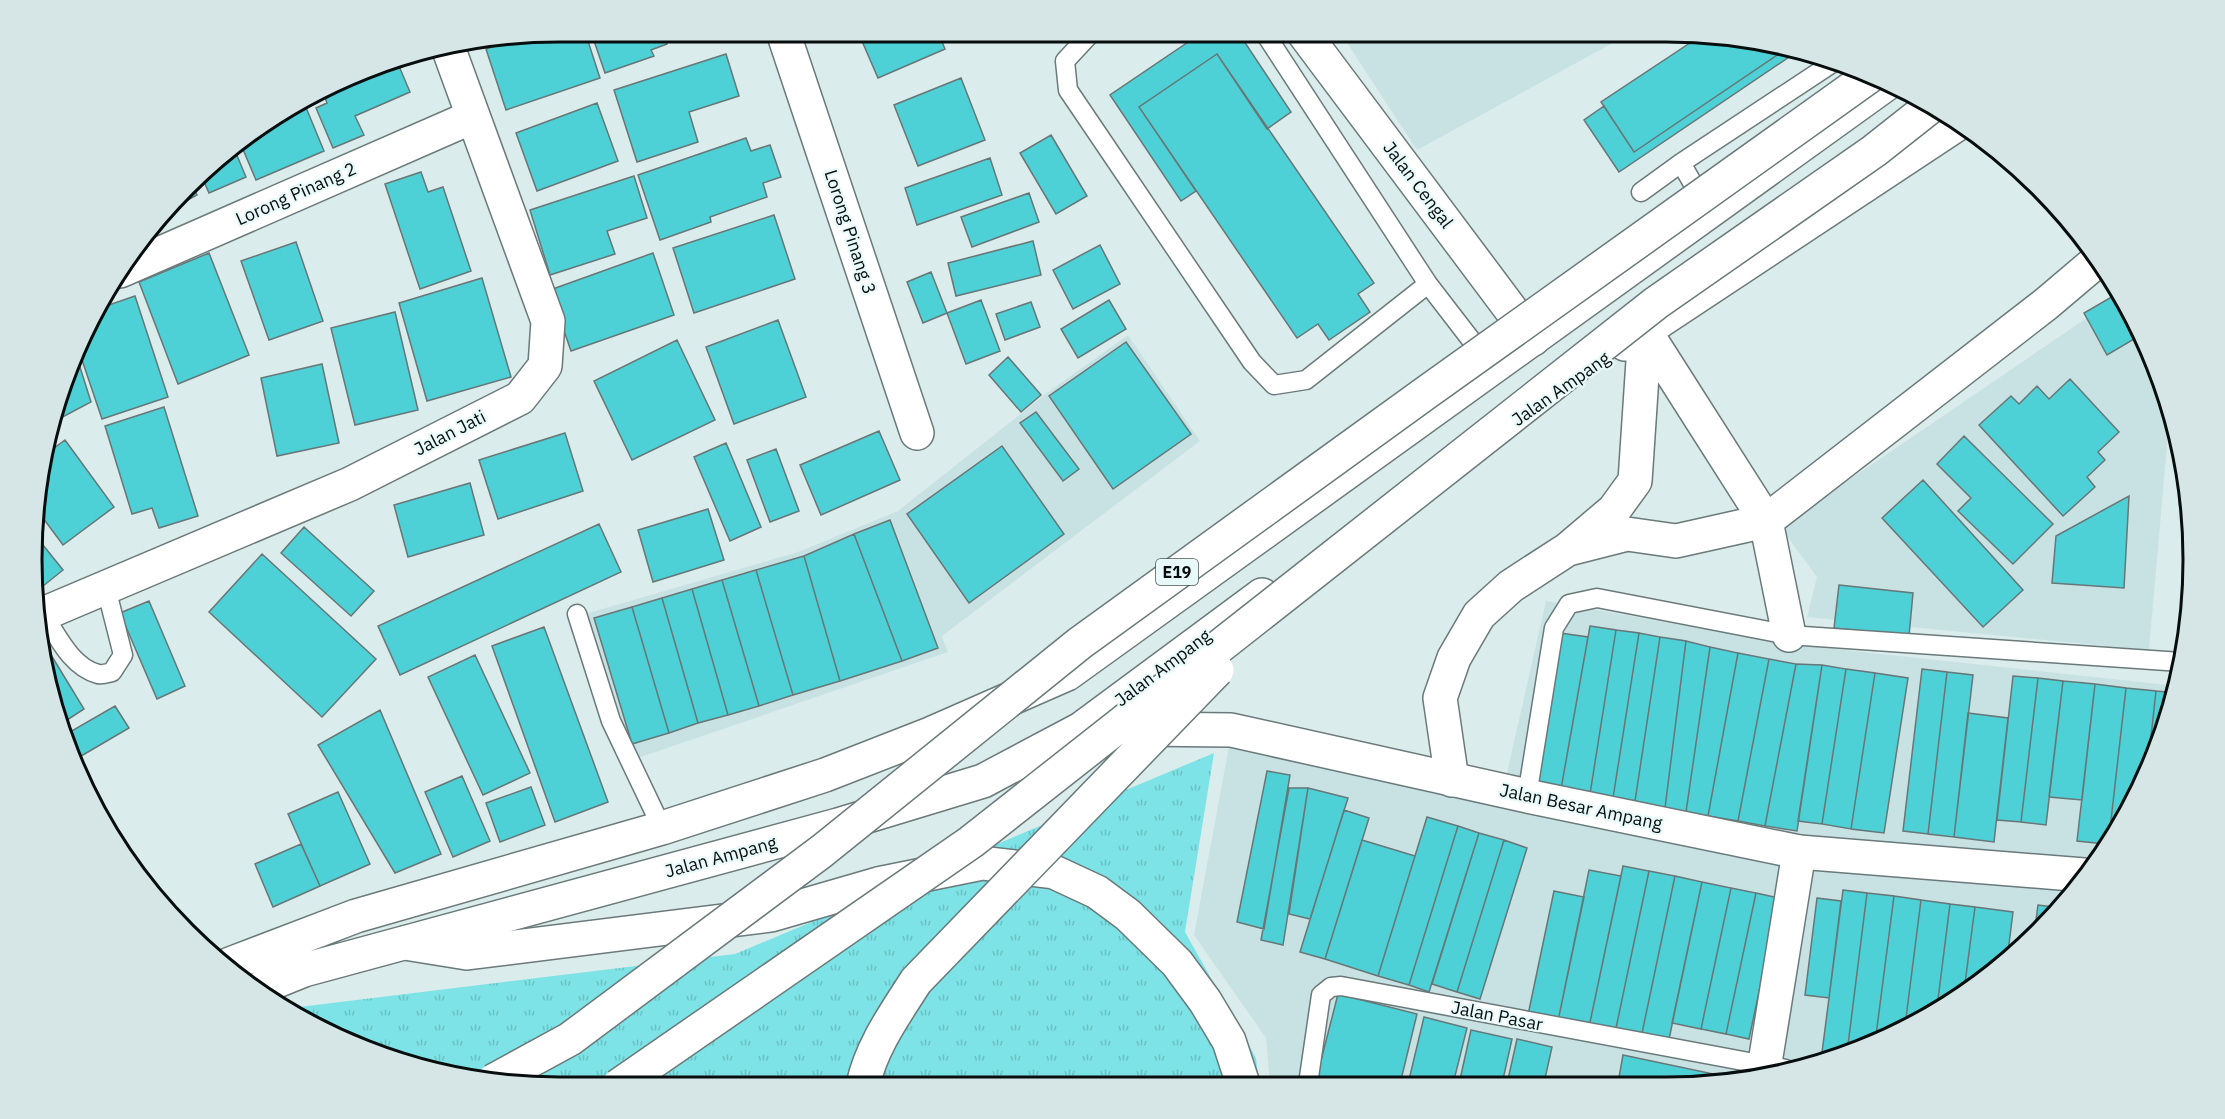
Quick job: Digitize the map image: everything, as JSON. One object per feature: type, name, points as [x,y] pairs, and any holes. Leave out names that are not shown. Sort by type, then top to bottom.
[{"type":"main road","name":"Lorong Pinang 3","points":[[786,42],[917,433]]},
{"type":"main road","name":"Jalan Cengal","points":[[1310,42],[1533,339]]},
{"type":"main road","name":"Jalan Jati","points":[[45,613],[350,484],[520,398],[545,366],[548,321],[450,54]]},
{"type":"main road","name":"E19","points":[[505,1074],[570,1039],[822,851],[1080,643],[1863,81]]},
{"type":"main road","points":[[234,962],[356,916],[662,828],[825,775],[930,734],[1067,674],[1879,88]]},
{"type":"main road","points":[[631,1077],[971,842],[1656,303],[1874,151],[1924,111]]},
{"type":"main road","name":"Lorong Pinang 2","points":[[134,265],[472,117]]},
{"type":"main road","name":"Jalan Ampang","points":[[266,986],[304,970],[838,825],[983,781],[1082,729],[1233,615],[1645,331],[1951,128]]},
{"type":"main road","points":[[1568,549],[1628,534],[1676,541],[1766,521],[2092,266]]},
{"type":"main road","points":[[1613,282],[1766,521],[1789,635]]},
{"type":"main road","points":[[1452,780],[1440,698],[1454,658],[1479,615],[1511,586],[1568,549],[1614,510],[1635,481],[1645,331]]},
{"type":"main road","points":[[864,1077],[885,1029],[916,981],[1308,576]]},
{"type":"main road","name":"Jalan Besar Ampang","points":[[1082,729],[1231,730],[1452,780],[1799,852],[2076,874]]},
{"type":"main road","points":[[1772,1066],[1799,852]]},
{"type":"main road","points":[[405,942],[467,953],[771,915],[878,884],[982,863],[1054,872],[1097,892],[1128,915],[1177,963],[1205,1001],[1229,1041],[1241,1077]]},
{"type":"lane","points":[[1083,42],[1065,61],[1068,90],[1252,362],[1274,385],[1306,380],[1428,284]]},
{"type":"lane","points":[[1271,42],[1428,284],[1493,368]]},
{"type":"lane","points":[[1641,192],[1826,67]]},
{"type":"lane","points":[[1681,163],[1710,212]]},
{"type":"lane","points":[[46,622],[78,663],[99,675],[112,672],[123,655],[106,588]]},
{"type":"lane","points":[[1527,796],[1554,628],[1569,604],[1597,598],[1789,635],[2173,661]]},
{"type":"lane","points":[[577,614],[611,721],[662,828]]},
{"type":"lane","name":"Jalan Pasar","points":[[1309,1077],[1321,995],[1331,987],[1341,986],[1761,1068]]},
{"type":"shaded area","points":[[1347,42],[1615,42],[1417,150]]},
{"type":"shaded area","points":[[2112,298],[2144,361],[2156,393],[2168,437],[2149,650],[1807,617],[1817,577],[1780,527]]},
{"type":"shaded area","points":[[1128,335],[1200,441],[942,636],[948,652],[638,758],[620,721],[585,614],[798,552],[898,511],[1047,393]]},
{"type":"shaded area","points":[[1546,601],[1788,644],[2167,685],[2156,726],[2130,788],[2096,847],[2055,901],[2007,949],[1981,970],[1924,1008],[1864,1038],[1832,1050],[1766,1067],[1699,1076],[1269,1077],[1266,1038],[1194,935],[1235,714],[1506,777]]},
{"type":"green space","points":[[1214,753],[1185,932],[1256,1058],[1258,1077],[526,1076],[459,1067],[393,1050],[361,1038],[299,1007],[735,954]]},
{"type":"building","points":[[588,42],[600,78],[506,110],[486,49],[496,46],[526,43]]},
{"type":"building","points":[[594,42],[666,42],[667,44],[651,50],[654,56],[605,73]]},
{"type":"building","points":[[862,42],[942,42],[945,49],[878,78]]},
{"type":"building","points":[[1188,42],[1245,42],[1291,112],[1267,129],[1217,54],[1139,107],[1196,191],[1181,201],[1110,95]]},
{"type":"building","points":[[1690,43],[1733,46],[1778,55],[1634,152],[1601,102]]},
{"type":"building","points":[[726,54],[739,96],[689,112],[698,142],[637,162],[614,90]]},
{"type":"building","points":[[1217,54],[1374,283],[1358,294],[1370,312],[1329,340],[1318,324],[1297,338],[1139,107]]},
{"type":"building","points":[[1778,55],[1788,57],[1619,172],[1584,120],[1604,106],[1634,152]]},
{"type":"building","points":[[399,67],[410,92],[355,116],[364,135],[333,148],[316,108],[327,103],[325,98],[331,95]]},
{"type":"building","points":[[961,78],[985,140],[918,166],[894,105]]},
{"type":"building","points":[[597,103],[618,161],[537,191],[516,133]]},
{"type":"building","points":[[306,108],[324,151],[256,180],[243,150]]},
{"type":"building","points":[[1051,135],[1087,196],[1056,214],[1020,153]]},
{"type":"building","points":[[746,138],[751,151],[770,145],[781,177],[763,183],[767,197],[710,217],[711,222],[660,240],[638,175]]},
{"type":"building","points":[[237,155],[246,177],[209,193],[205,183]]},
{"type":"building","points":[[990,158],[1002,195],[917,225],[905,188]]},
{"type":"building","points":[[421,172],[428,192],[443,187],[471,271],[420,289],[385,184]]},
{"type":"building","points":[[634,176],[647,218],[607,231],[615,254],[550,275],[530,210]]},
{"type":"building","points":[[1029,193],[1039,222],[972,247],[961,217]]},
{"type":"building","points":[[774,215],[795,279],[694,313],[673,248]]},
{"type":"building","points":[[1033,241],[1041,275],[956,296],[948,263]]},
{"type":"building","points":[[296,242],[323,321],[269,340],[241,261]]},
{"type":"building","points":[[1100,245],[1120,284],[1073,309],[1053,270]]},
{"type":"building","points":[[209,253],[249,355],[178,384],[139,282]]},
{"type":"building","points":[[653,253],[674,315],[571,351],[550,290]]},
{"type":"building","points":[[931,272],[947,313],[923,323],[907,282]]},
{"type":"building","points":[[482,278],[511,377],[427,401],[399,303]]},
{"type":"building","points":[[135,296],[168,397],[102,419],[82,359],[109,305]]},
{"type":"building","points":[[2111,297],[2134,339],[2107,355],[2084,313]]},
{"type":"building","points":[[981,300],[1000,351],[966,364],[947,313]]},
{"type":"building","points":[[1109,300],[1126,329],[1078,358],[1061,329]]},
{"type":"building","points":[[1031,302],[1040,327],[1005,340],[996,314]]},
{"type":"building","points":[[395,312],[418,410],[355,425],[331,328]]},
{"type":"building","points":[[778,320],[806,397],[734,424],[706,347]]},
{"type":"building","points":[[677,340],[715,420],[632,460],[594,381]]},
{"type":"building","points":[[1126,342],[1191,434],[1113,489],[1049,396]]},
{"type":"building","points":[[1008,357],[1041,395],[1021,412],[989,375]]},
{"type":"building","points":[[322,364],[339,443],[277,456],[261,378]]},
{"type":"building","points":[[79,365],[91,402],[62,417]]},
{"type":"building","points":[[2070,379],[2119,432],[2098,452],[2105,460],[2087,477],[2095,487],[2063,516],[1979,425],[2011,396],[2019,404],[2037,386],[2049,399]]},
{"type":"building","points":[[164,407],[198,516],[159,528],[152,508],[132,514],[105,426]]},
{"type":"building","points":[[1036,412],[1079,469],[1063,481],[1020,423]]},
{"type":"building","points":[[879,431],[900,480],[821,515],[800,465]]},
{"type":"building","points":[[565,433],[583,491],[498,519],[479,460]]},
{"type":"building","points":[[1964,436],[2053,524],[2013,564],[1958,511],[1971,498],[1937,464]]},
{"type":"building","points":[[65,440],[114,507],[63,545],[44,519],[46,492],[55,448]]},
{"type":"building","points":[[726,443],[761,527],[730,541],[694,457]]},
{"type":"building","points":[[1002,446],[1064,534],[969,603],[907,514]]},
{"type":"building","points":[[776,449],[799,511],[770,522],[747,460]]},
{"type":"building","points":[[1923,480],[2023,590],[1983,627],[1882,518]]},
{"type":"building","points":[[470,483],[484,535],[408,557],[394,505]]},
{"type":"building","points":[[2129,496],[2124,588],[2052,583],[2056,536]]},
{"type":"building","points":[[708,509],[724,560],[653,582],[638,530]]},
{"type":"building","points":[[890,520],[938,648],[902,661],[854,534]]},
{"type":"building","points":[[599,524],[621,572],[400,675],[378,626]]},
{"type":"building","points":[[304,527],[374,591],[351,616],[281,553]]},
{"type":"building","points":[[854,534],[902,661],[840,681],[804,556]]},
{"type":"building","points":[[42,544],[63,570],[43,586]]},
{"type":"building","points":[[262,554],[376,659],[322,717],[209,612]]},
{"type":"building","points":[[804,556],[840,681],[793,695],[756,570]]},
{"type":"building","points":[[756,570],[793,695],[759,706],[722,580]]},
{"type":"building","points":[[722,580],[759,706],[728,715],[692,589]]},
{"type":"building","points":[[1839,585],[1913,593],[1909,636],[1834,628]]},
{"type":"building","points":[[692,589],[728,715],[698,723],[662,598]]},
{"type":"building","points":[[662,598],[698,723],[669,733],[632,607]]},
{"type":"building","points":[[149,601],[185,686],[157,699],[120,613]]},
{"type":"building","points":[[632,607],[669,733],[632,744],[594,618]]},
{"type":"building","points":[[1590,626],[1616,630],[1590,794],[1561,789]]},
{"type":"building","points":[[544,627],[608,802],[555,822],[492,646]]},
{"type":"building","points":[[1616,630],[1639,633],[1613,798],[1590,794]]},
{"type":"building","points":[[1560,633],[1588,637],[1561,789],[1534,783]]},
{"type":"building","points":[[1639,633],[1660,637],[1635,801],[1613,798]]},
{"type":"building","points":[[1660,637],[1686,641],[1665,808],[1635,801]]},
{"type":"building","points":[[1686,641],[1710,647],[1686,812],[1665,808]]},
{"type":"building","points":[[1710,647],[1738,653],[1708,816],[1686,812]]},
{"type":"building","points":[[1738,653],[1769,659],[1738,821],[1708,816]]},
{"type":"building","points":[[51,655],[84,709],[67,720]]},
{"type":"building","points":[[475,655],[530,773],[483,795],[428,677]]},
{"type":"building","points":[[1769,659],[1796,664],[1765,826],[1738,821]]},
{"type":"building","points":[[1796,664],[1822,665],[1797,831],[1765,826]]},
{"type":"building","points":[[1822,665],[1846,669],[1822,824],[1798,821]]},
{"type":"building","points":[[1846,669],[1875,673],[1851,829],[1822,824]]},
{"type":"building","points":[[1922,669],[1947,672],[1928,834],[1903,831]]},
{"type":"building","points":[[1947,672],[1973,675],[1954,837],[1928,834]]},
{"type":"building","points":[[1875,673],[1908,678],[1884,833],[1851,829]]},
{"type":"building","points":[[2013,676],[2038,678],[2021,822],[1997,820]]},
{"type":"building","points":[[2038,678],[2063,681],[2046,825],[2021,822]]},
{"type":"building","points":[[2063,681],[2095,684],[2082,800],[2049,797]]},
{"type":"building","points":[[2095,684],[2126,688],[2111,823],[2098,843],[2077,841]]},
{"type":"building","points":[[2126,688],[2156,691],[2151,740],[2130,788],[2111,823]]},
{"type":"building","points":[[2156,691],[2165,692],[2156,726],[2151,740]]},
{"type":"building","points":[[115,706],[129,728],[80,756],[71,731]]},
{"type":"building","points":[[380,710],[441,854],[395,873],[318,745]]},
{"type":"building","points":[[1968,713],[2008,718],[1994,842],[1954,837]]},
{"type":"building","points":[[1267,771],[1290,775],[1264,929],[1237,922]]},
{"type":"building","points":[[462,776],[490,841],[453,857],[425,792]]},
{"type":"building","points":[[531,787],[545,825],[500,842],[486,803]]},
{"type":"building","points":[[1289,788],[1308,788],[1283,945],[1261,940]]},
{"type":"building","points":[[1308,788],[1348,798],[1310,919],[1289,914]]},
{"type":"building","points":[[338,792],[370,864],[320,886],[288,814]]},
{"type":"building","points":[[1344,810],[1369,818],[1325,959],[1300,952]]},
{"type":"building","points":[[1427,817],[1458,826],[1409,985],[1378,976]]},
{"type":"building","points":[[1458,826],[1479,833],[1429,992],[1409,985]]},
{"type":"building","points":[[1479,833],[1504,840],[1457,992],[1432,984]]},
{"type":"building","points":[[1362,840],[1415,856],[1378,976],[1325,959]]},
{"type":"building","points":[[1504,840],[1527,848],[1480,999],[1457,992]]},
{"type":"building","points":[[301,844],[320,886],[273,907],[255,864]]},
{"type":"building","points":[[1623,866],[1649,871],[1615,1033],[1589,1027]]},
{"type":"building","points":[[1589,870],[1621,876],[1589,1027],[1558,1021]]},
{"type":"building","points":[[1649,871],[1675,876],[1641,1038],[1615,1033]]},
{"type":"building","points":[[1675,876],[1702,882],[1668,1044],[1641,1038]]},
{"type":"building","points":[[1702,882],[1731,888],[1701,1029],[1672,1023]]},
{"type":"building","points":[[1731,888],[1756,893],[1726,1034],[1701,1029]]},
{"type":"building","points":[[1843,890],[1867,893],[1848,1044],[1822,1053]]},
{"type":"building","points":[[1554,891],[1584,897],[1558,1021],[1528,1015]]},
{"type":"building","points":[[1756,893],[1779,898],[1749,1039],[1726,1034]]},
{"type":"building","points":[[1867,893],[1894,896],[1876,1032],[1848,1044]]},
{"type":"building","points":[[1894,896],[1921,900],[1906,1018],[1876,1032]]},
{"type":"building","points":[[1817,898],[1841,901],[1829,998],[1805,995]]},
{"type":"building","points":[[1921,900],[1950,904],[1938,999],[1906,1018]]},
{"type":"building","points":[[1950,904],[1975,907],[1965,981],[1938,999]]},
{"type":"building","points":[[2038,905],[2050,906],[2036,920]]},
{"type":"building","points":[[1975,907],[2013,912],[2009,947],[1965,981]]},
{"type":"building","points":[[1338,994],[1417,1014],[1402,1077],[1317,1077]]},
{"type":"building","points":[[1424,1017],[1467,1028],[1455,1077],[1410,1077]]},
{"type":"building","points":[[1471,1030],[1512,1039],[1504,1077],[1461,1077]]},
{"type":"building","points":[[1517,1039],[1552,1047],[1545,1077],[1509,1077]]},
{"type":"building","points":[[1623,1055],[1716,1075],[1666,1077],[1619,1077]]}]
